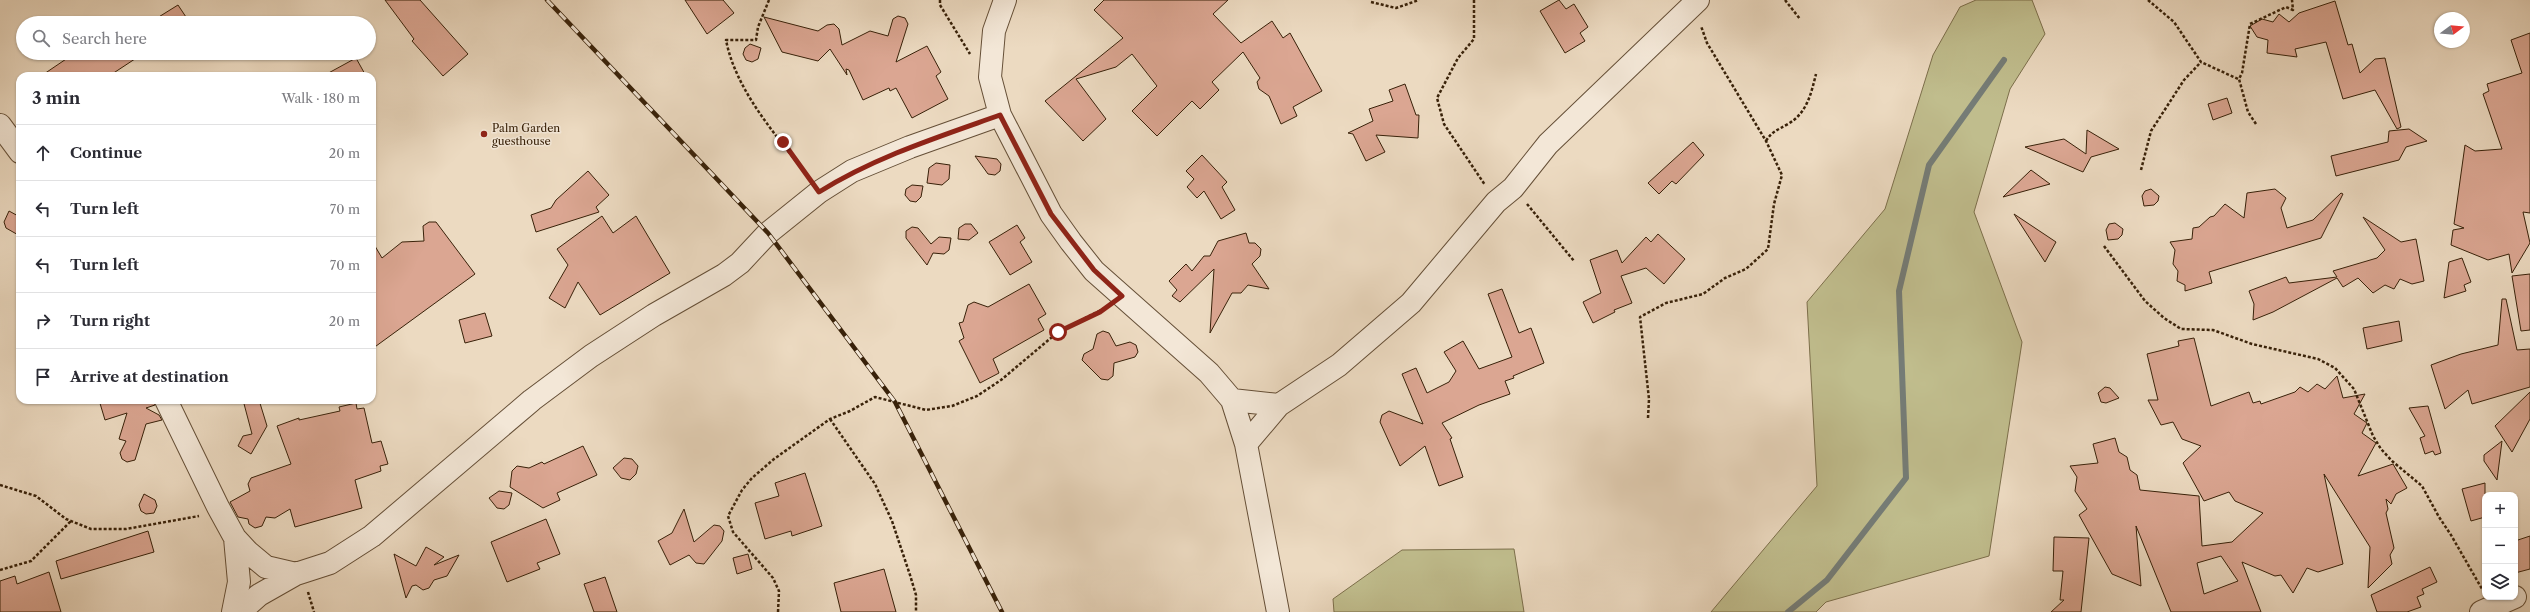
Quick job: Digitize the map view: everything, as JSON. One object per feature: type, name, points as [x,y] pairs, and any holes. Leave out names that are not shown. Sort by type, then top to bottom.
[{"type":"street","points":[[1005,0],[994,31],[990,77],[1000,115],[1051,214],[1094,270],[1209,373],[1232,400],[1246,444],[1278,612]]},
{"type":"street","points":[[1246,444],[1279,405],[1339,365],[1411,303],[1496,202],[1513,188],[1548,144],[1695,3]]},
{"type":"street","points":[[240,612],[259,595],[296,574],[330,563],[372,536],[532,400],[591,356],[654,315],[724,275],[740,263],[768,233],[819,192],[866,165],[910,147],[1000,115]]},
{"type":"street","points":[[0,126],[12,149]]},
{"type":"street","points":[[1232,400],[1279,405]]},
{"type":"street","points":[[168,404],[218,507],[235,538],[266,567],[296,574]]},
{"type":"street","points":[[232,612],[239,582],[235,538]]},
{"type":"street","points":[[2518,596],[2530,590]]},
{"type":"street","points":[[2481,612],[2508,600]]},
{"type":"path","points":[[769,0],[758,26],[756,40],[726,40],[729,55],[751,99],[819,192]]},
{"type":"path","points":[[940,0],[940,4],[964,46],[990,77]]},
{"type":"path","points":[[1371,2],[1396,8],[1419,0]]},
{"type":"path","points":[[1474,0],[1474,39],[1458,58],[1437,98],[1444,124],[1496,202]]},
{"type":"path","points":[[1785,0],[1800,19]]},
{"type":"path","points":[[2148,0],[2174,22],[2201,62],[2239,79]]},
{"type":"path","points":[[2256,124],[2248,112],[2239,79],[2242,73],[2250,24],[2286,7],[2293,10],[2292,0]]},
{"type":"path","points":[[1648,418],[1649,399],[1640,317],[1666,303],[1703,294],[1725,278],[1746,269],[1768,249],[1774,204],[1782,175],[1766,141],[1707,43],[1695,3]]},
{"type":"path","points":[[2141,170],[2151,131],[2184,80],[2201,62]]},
{"type":"path","points":[[1766,141],[1771,133],[1789,124],[1808,104],[1816,74]]},
{"type":"path","points":[[1513,188],[1545,223],[1574,262]]},
{"type":"path","points":[[2104,246],[2145,301],[2164,318],[2181,329],[2213,330],[2252,344],[2318,359],[2335,368],[2354,389],[2373,436],[2381,449],[2392,461],[2422,486],[2482,590]]},
{"type":"path","points":[[778,612],[779,591],[773,578],[733,532],[728,516],[742,490],[752,478],[830,419],[850,411],[875,396],[926,410],[952,406],[977,396],[1001,380],[1058,332],[1100,312],[1122,296]]},
{"type":"path","points":[[830,419],[875,484],[892,521],[912,582],[916,612]]},
{"type":"path","points":[[0,485],[36,496],[71,521],[91,529],[126,529],[207,514],[218,507]]},
{"type":"path","points":[[0,570],[31,561],[71,521]]},
{"type":"shaded area","points":[[1976,0],[2032,0],[2045,34],[2010,89],[1974,212],[2022,342],[1989,556],[1826,602],[1816,612],[1711,612],[1817,486],[1807,302],[1885,209],[1933,55],[1960,7]]},
{"type":"shaded area","points":[[1514,549],[1524,612],[1334,612],[1333,599],[1402,550]]},
{"type":"building","points":[[385,0],[420,0],[468,54],[443,76],[412,41],[414,39]]},
{"type":"building","points":[[685,0],[723,0],[734,13],[707,34]]},
{"type":"building","points":[[1104,0],[1228,0],[1213,14],[1241,43],[1272,21],[1283,38],[1290,33],[1322,91],[1293,107],[1297,116],[1281,124],[1269,96],[1259,89],[1257,82],[1260,78],[1243,52],[1212,82],[1219,90],[1200,109],[1192,101],[1157,136],[1132,111],[1157,86],[1132,54],[1116,67],[1076,79],[1106,119],[1083,141],[1045,101],[1123,38],[1094,10]]},
{"type":"building","points":[[1559,0],[1566,9],[1574,4],[1588,27],[1580,33],[1585,41],[1565,53],[1540,11]]},
{"type":"building","points":[[2335,1],[2348,45],[2352,44],[2360,73],[2375,59],[2385,58],[2401,127],[2397,129],[2375,90],[2343,99],[2326,42],[2295,49],[2297,57],[2267,53],[2268,40],[2257,37],[2250,26],[2262,19],[2273,22],[2279,14],[2289,22],[2299,13]]},
{"type":"building","points":[[178,5],[185,16],[160,16]]},
{"type":"building","points":[[898,16],[905,18],[908,24],[896,62],[927,46],[941,72],[936,76],[948,99],[912,118],[896,88],[890,91],[889,88],[863,100],[849,70],[846,69],[847,75],[830,49],[818,61],[782,52],[764,17],[818,31],[827,25],[834,24],[839,29],[842,45],[870,31],[888,36],[893,19]]},
{"type":"building","points":[[2530,33],[2530,213],[2523,212],[2530,243],[2512,273],[2509,254],[2488,260],[2451,245],[2453,230],[2464,228],[2454,224],[2465,145],[2475,151],[2502,149],[2483,94],[2489,91],[2487,84],[2522,73],[2511,40]]},
{"type":"building","points":[[750,44],[761,48],[758,59],[752,62],[746,60],[743,54],[745,48]]},
{"type":"building","points":[[65,60],[133,60],[115,72],[47,72]]},
{"type":"building","points":[[352,60],[357,60],[364,72],[330,72]]},
{"type":"building","points":[[1405,84],[1416,115],[1419,115],[1418,138],[1376,135],[1385,152],[1366,161],[1353,134],[1348,133],[1373,121],[1369,109],[1393,101],[1389,90]]},
{"type":"building","points":[[2227,98],[2232,113],[2213,120],[2208,104]]},
{"type":"building","points":[[2409,129],[2427,141],[2406,147],[2399,160],[2336,176],[2331,156],[2388,142],[2389,131]]},
{"type":"building","points":[[2087,130],[2119,149],[2091,157],[2083,172],[2025,147],[2064,139],[2086,154]]},
{"type":"building","points":[[1693,142],[1704,155],[1676,184],[1672,181],[1659,194],[1648,183]]},
{"type":"building","points":[[1202,155],[1227,182],[1222,187],[1235,210],[1221,219],[1204,191],[1197,198],[1187,187],[1194,179],[1186,171]]},
{"type":"building","points":[[975,156],[997,159],[1001,164],[1000,171],[995,175],[988,174]]},
{"type":"building","points":[[936,163],[950,165],[949,179],[942,185],[927,183],[929,168]]},
{"type":"building","points":[[2031,170],[2050,184],[2003,197]]},
{"type":"building","points":[[588,171],[609,195],[596,207],[599,212],[536,232],[531,215],[551,208],[556,200]]},
{"type":"building","points":[[912,185],[923,186],[921,197],[916,202],[910,201],[905,195],[906,189]]},
{"type":"building","points":[[2151,189],[2159,196],[2158,201],[2154,205],[2144,206],[2142,196],[2145,191]]},
{"type":"building","points":[[2275,189],[2286,198],[2281,208],[2287,228],[2313,220],[2341,193],[2343,194],[2321,238],[2209,272],[2212,283],[2185,291],[2185,285],[2177,281],[2178,271],[2173,264],[2175,250],[2170,242],[2192,239],[2193,228],[2199,227],[2210,217],[2214,216],[2225,204],[2244,218],[2247,193]]},
{"type":"building","points":[[9,211],[16,215],[16,234],[6,228],[4,222]]},
{"type":"building","points":[[2014,214],[2056,242],[2045,262]]},
{"type":"building","points":[[602,216],[613,233],[636,216],[670,273],[600,315],[578,282],[565,308],[549,298],[568,265],[557,249]]},
{"type":"building","points":[[2363,217],[2401,242],[2416,239],[2424,281],[2412,284],[2400,279],[2394,289],[2385,285],[2373,293],[2358,278],[2343,287],[2337,278],[2273,312],[2253,320],[2254,304],[2249,291],[2286,277],[2289,283],[2337,277],[2333,271],[2377,258],[2385,250]]},
{"type":"building","points":[[429,222],[436,222],[475,274],[376,346],[376,248],[382,258],[402,242],[424,241],[423,226]]},
{"type":"building","points":[[2115,223],[2123,229],[2122,235],[2118,239],[2108,240],[2106,230],[2109,224]]},
{"type":"building","points":[[965,224],[971,224],[978,233],[969,240],[958,239],[959,228]]},
{"type":"building","points":[[1017,225],[1025,238],[1020,242],[1032,262],[1010,275],[989,242]]},
{"type":"building","points":[[912,227],[918,228],[931,244],[939,237],[951,238],[949,250],[944,254],[933,253],[927,265],[906,238],[906,231]]},
{"type":"building","points":[[1246,233],[1249,243],[1255,243],[1261,249],[1260,256],[1252,264],[1269,289],[1248,285],[1241,293],[1232,293],[1210,333],[1214,269],[1180,302],[1172,296],[1177,290],[1169,281],[1186,264],[1192,271],[1204,256],[1210,256],[1218,241]]},
{"type":"building","points":[[1658,234],[1685,259],[1664,284],[1646,268],[1621,276],[1632,303],[1614,310],[1615,312],[1593,323],[1583,302],[1601,293],[1590,260],[1617,250],[1622,263],[1646,237],[1651,242]]},
{"type":"building","points":[[2462,258],[2471,282],[2464,285],[2466,291],[2444,298],[2449,262]]},
{"type":"building","points":[[2530,274],[2530,330],[2521,331],[2512,276]]},
{"type":"building","points":[[1029,284],[1046,314],[1038,319],[1044,330],[993,359],[999,373],[980,383],[959,341],[964,338],[959,323],[963,322],[968,305],[974,302],[988,307]]},
{"type":"building","points":[[1502,289],[1519,333],[1531,328],[1544,363],[1505,381],[1510,394],[1479,405],[1442,423],[1452,438],[1450,439],[1463,477],[1439,486],[1425,446],[1400,466],[1380,422],[1382,415],[1389,411],[1423,424],[1402,374],[1416,368],[1427,393],[1449,382],[1456,371],[1444,352],[1463,341],[1479,369],[1512,357],[1488,294]]},
{"type":"building","points":[[2502,299],[2506,299],[2517,350],[2530,349],[2530,387],[2472,404],[2468,390],[2445,409],[2431,365],[2461,354],[2498,345]]},
{"type":"building","points":[[485,313],[492,336],[465,343],[459,320]]},
{"type":"building","points":[[2399,321],[2402,341],[2367,349],[2363,328]]},
{"type":"building","points":[[1103,331],[1109,333],[1116,346],[1130,342],[1136,345],[1138,352],[1135,357],[1114,363],[1113,376],[1108,380],[1101,379],[1082,360],[1084,354],[1093,349],[1097,334]]},
{"type":"building","points":[[2194,338],[2211,406],[2249,392],[2253,403],[2260,401],[2261,404],[2295,392],[2300,387],[2308,392],[2317,384],[2325,389],[2337,376],[2343,398],[2365,394],[2354,414],[2367,423],[2362,433],[2376,443],[2358,476],[2393,464],[2407,488],[2396,494],[2391,504],[2386,499],[2388,509],[2386,513],[2394,548],[2390,555],[2392,564],[2368,588],[2370,547],[2324,474],[2343,564],[2318,572],[2307,568],[2293,593],[2281,575],[2275,576],[2242,562],[2261,612],[2171,612],[2136,526],[2141,586],[2112,574],[2079,515],[2087,509],[2075,491],[2077,477],[2070,466],[2098,463],[2093,444],[2115,438],[2119,452],[2127,457],[2130,470],[2137,475],[2140,490],[2199,496],[2202,546],[2232,542],[2263,513],[2235,501],[2229,492],[2204,501],[2183,463],[2201,446],[2182,439],[2173,422],[2161,425],[2148,400],[2158,400],[2147,354],[2179,346],[2178,341]],"holes":[[[2221,556],[2238,581],[2204,594],[2197,563]]]},
{"type":"building","points":[[2105,387],[2110,388],[2119,398],[2106,403],[2101,402],[2098,393]]},
{"type":"building","points":[[2530,392],[2530,419],[2512,452],[2495,426]]},
{"type":"building","points":[[100,404],[155,404],[146,408],[159,415],[162,420],[146,424],[135,460],[127,462],[122,459],[120,453],[126,441],[119,439],[127,413],[105,420]]},
{"type":"building","points":[[244,404],[260,404],[267,426],[251,454],[238,446],[243,436],[252,434]]},
{"type":"building","points":[[356,404],[357,409],[364,408],[372,443],[381,441],[388,464],[380,466],[381,471],[355,480],[362,508],[295,527],[290,509],[275,518],[266,517],[262,526],[255,528],[249,524],[248,519],[238,517],[230,502],[250,491],[248,484],[251,478],[291,464],[277,426],[299,418],[299,420],[340,411],[339,407]]},
{"type":"building","points":[[2428,406],[2441,453],[2435,455],[2433,451],[2425,454],[2420,438],[2425,436],[2409,408]]},
{"type":"building","points":[[2502,441],[2497,480],[2484,461],[2484,455]]},
{"type":"building","points":[[583,446],[597,475],[557,493],[560,500],[543,508],[510,487],[512,471],[517,466],[529,468],[542,462],[544,464]]},
{"type":"building","points":[[624,458],[632,459],[638,466],[636,474],[630,480],[621,478],[613,468]]},
{"type":"building","points":[[805,473],[822,526],[792,536],[791,531],[765,539],[755,503],[779,496],[775,483]]},
{"type":"building","points":[[2485,483],[2485,492],[2482,492],[2482,518],[2471,521],[2462,489]]},
{"type":"building","points":[[499,491],[512,493],[509,505],[504,509],[497,508],[489,498]]},
{"type":"building","points":[[144,494],[155,500],[157,506],[154,513],[146,514],[141,511],[139,505]]},
{"type":"building","points":[[684,509],[694,542],[714,525],[720,526],[724,531],[722,541],[704,564],[696,563],[689,555],[670,565],[658,541],[672,533]]},
{"type":"building","points":[[546,519],[560,554],[537,563],[540,569],[507,582],[491,542]]},
{"type":"building","points":[[148,531],[154,552],[61,579],[56,561]]},
{"type":"building","points":[[2530,536],[2530,569],[2518,572],[2518,564],[2518,540]]},
{"type":"building","points":[[2054,537],[2089,538],[2081,612],[2051,612],[2064,600],[2060,600],[2063,571],[2053,571]]},
{"type":"building","points":[[426,547],[444,557],[434,565],[459,555],[447,576],[434,580],[429,588],[423,590],[416,585],[412,586],[406,598],[394,554],[416,566]]},
{"type":"building","points":[[748,554],[752,569],[737,574],[733,558]]},
{"type":"building","points":[[2430,567],[2437,582],[2422,589],[2424,594],[2417,597],[2421,607],[2407,612],[2377,612],[2371,595]]},
{"type":"building","points":[[884,569],[896,612],[841,612],[834,583]]},
{"type":"building","points":[[49,572],[61,612],[0,612],[0,581],[15,576],[17,584]]},
{"type":"building","points":[[605,577],[617,612],[594,612],[584,584]]},
{"type":"waterway","points":[[1788,612],[1827,580],[1906,478],[1899,291],[1929,165],[2004,60]]},
{"type":"railway","points":[[547,0],[768,233],[895,402],[1002,612]]},
{"type":"place","name":"Palm Garden guesthouse","points":[[484,134]]},
{"type":"route","points":[[783,142],[819,192],[852,171],[910,147],[1000,115],[1051,214],[1094,270],[1122,296],[1100,312],[1070,328],[1058,332]]}]
